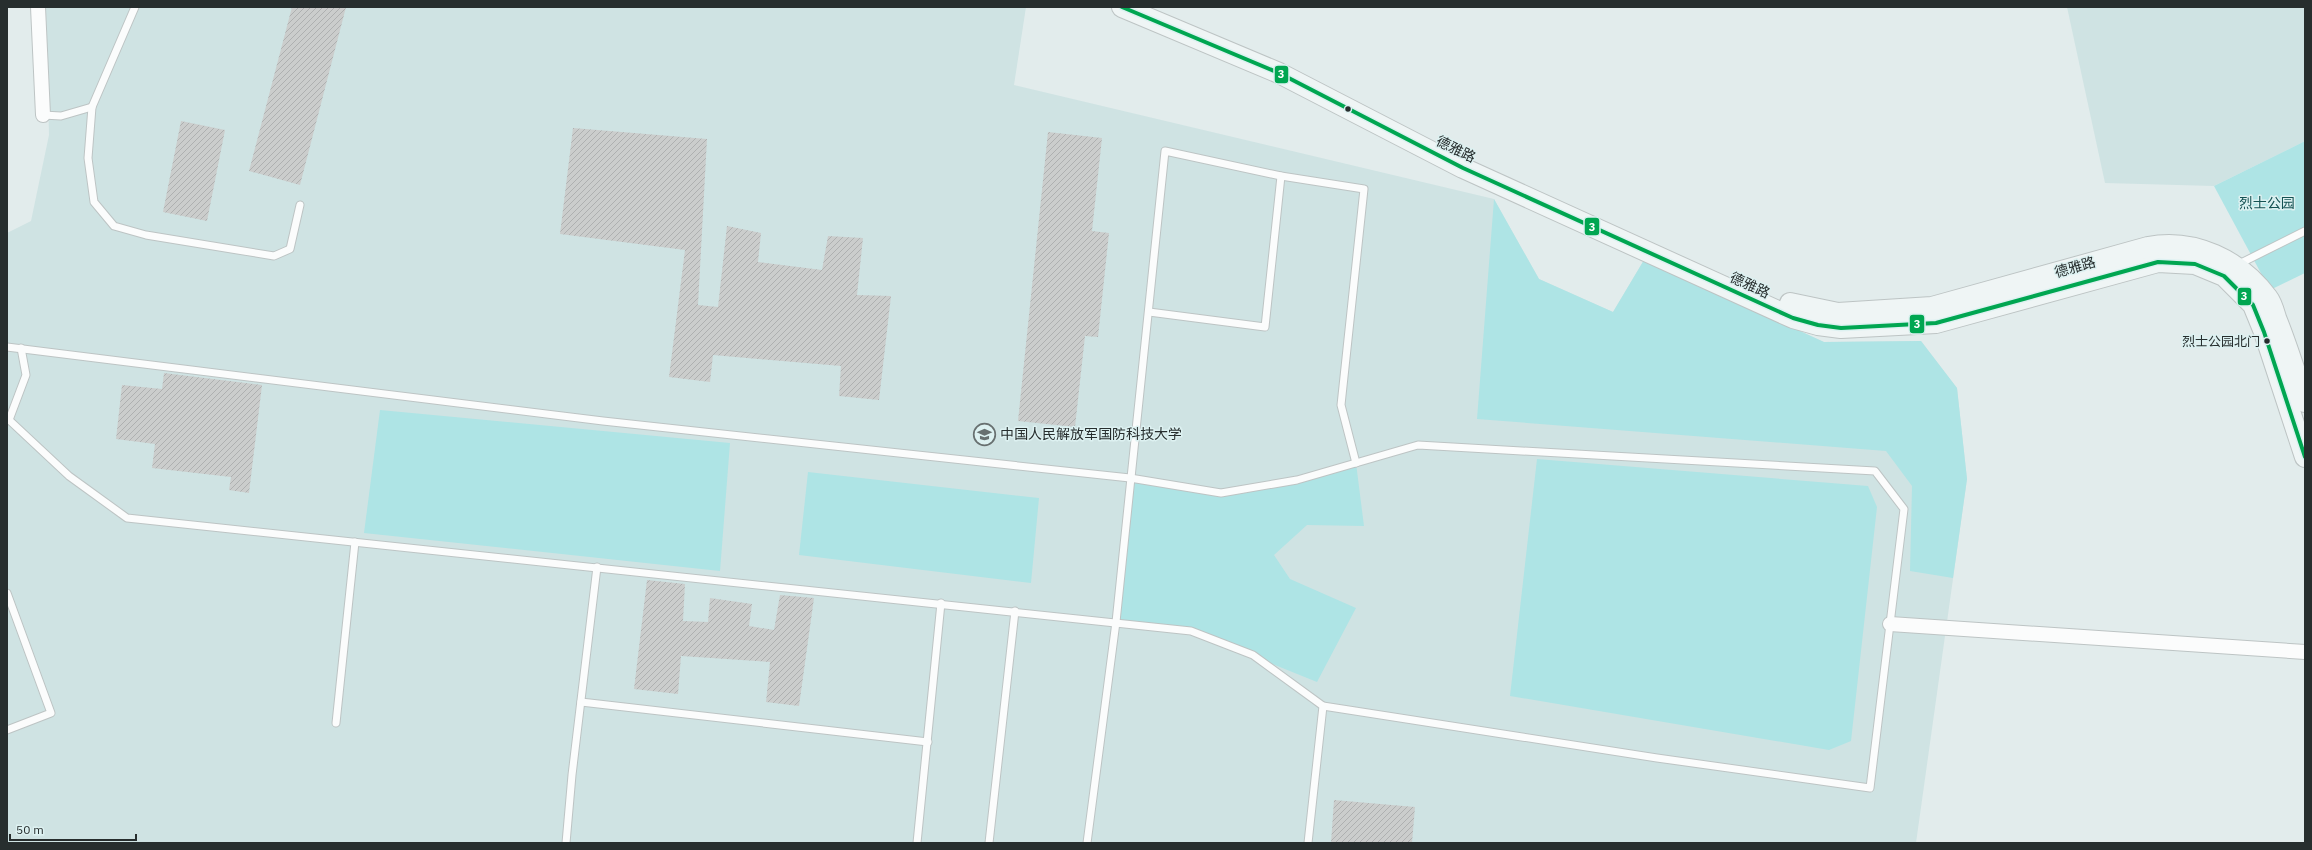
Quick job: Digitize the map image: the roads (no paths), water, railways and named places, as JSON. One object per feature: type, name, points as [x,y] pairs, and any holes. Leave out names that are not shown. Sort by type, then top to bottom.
[{"type":"street","points":[[38,7],[43,115]]},
{"type":"street","name":"德雅路","points":[[1122,7],[1279,73],[1463,168],[1793,318],[1818,325],[1841,328],[1936,323],[2158,262],[2195,264],[2224,276],[2253,305],[2264,332],[2305,457]]},
{"type":"street","name":"德雅路","points":[[1151,7],[1282,62],[1470,156],[1800,307],[1838,313],[1932,307],[2159,244],[2190,247],[2213,253],[2236,266],[2268,299],[2305,402]]},
{"type":"street","points":[[1890,624],[2305,652]]},
{"type":"lane","points":[[135,7],[92,107],[88,158],[94,202],[114,226],[146,236],[274,256],[290,249],[300,205]]},
{"type":"lane","points":[[43,115],[61,116],[92,107]]},
{"type":"lane","points":[[1087,843],[1116,622],[1165,151],[1281,176],[1364,189],[1341,405],[1356,463]]},
{"type":"lane","points":[[1149,312],[1265,327],[1281,176]]},
{"type":"lane","points":[[2236,266],[2305,231]]},
{"type":"lane","points":[[7,347],[21,348],[603,421],[1130,478],[1221,494],[1297,480],[1418,445],[1875,472],[1904,509],[1870,788],[1657,758],[1323,706],[1253,655],[1191,631],[127,518],[69,476],[8,419],[26,375],[21,348]]},
{"type":"lane","points":[[336,723],[355,542]]},
{"type":"lane","points":[[566,843],[597,567]]},
{"type":"lane","points":[[7,593],[51,712],[7,730]]},
{"type":"lane","points":[[917,843],[942,604]]},
{"type":"lane","points":[[989,843],[1014,611]]},
{"type":"lane","points":[[581,702],[928,742]]},
{"type":"lane","points":[[1308,843],[1323,706]]},
{"type":"place","name":"烈士公园北门","points":[[2267,341]]},
{"type":"place","name":"中国人民解放军国防科技大学","points":[[984,434]]},
{"type":"park label","name":"烈士公园","points":[[2267,203]]}]
